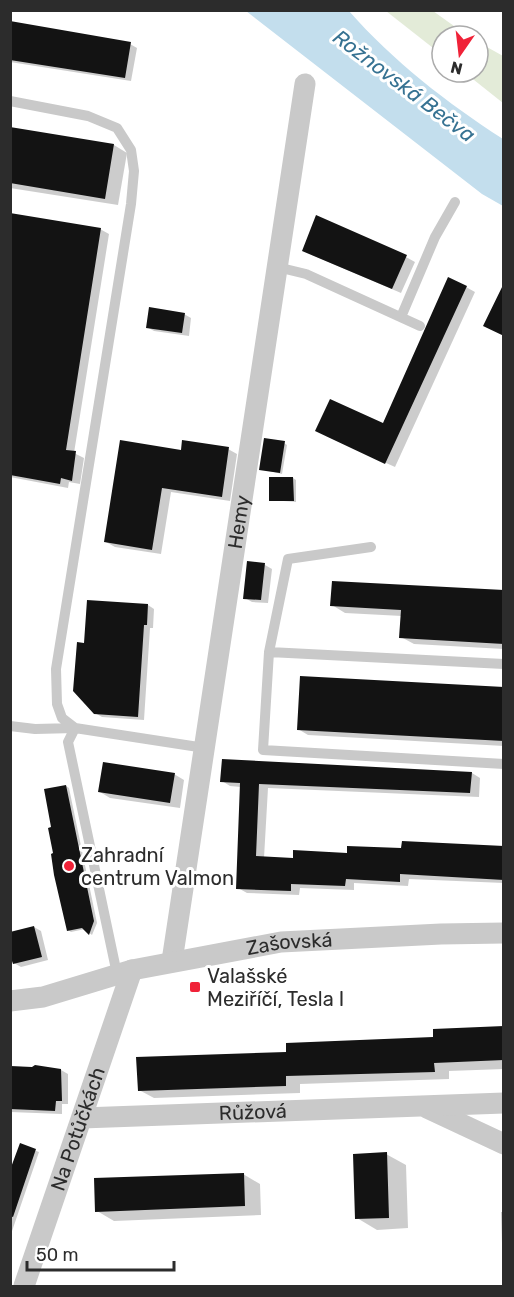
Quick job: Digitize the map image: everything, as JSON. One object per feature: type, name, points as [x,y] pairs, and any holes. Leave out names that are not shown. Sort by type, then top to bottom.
[{"type":"street","name":"Hemy","points":[[172,961],[304,84]]},
{"type":"street","name":"Zašovská","points":[[10,1001],[43,997],[124,972],[172,961],[281,942],[504,933]]},
{"type":"street","name":"Na Potůčkách","points":[[24,1287],[82,1118],[124,972]]},
{"type":"street","name":"Růžová","points":[[82,1118],[504,1103]]},
{"type":"street","name":"Růžová","points":[[423,1106],[504,1144]]},
{"type":"lane","points":[[10,101],[88,116],[117,128],[131,150],[134,171],[129,216],[56,669],[57,704],[62,718],[75,728]]},
{"type":"lane","points":[[401,317],[435,237],[455,202]]},
{"type":"lane","points":[[277,267],[306,274],[420,326]]},
{"type":"lane","points":[[370,547],[288,559],[269,651],[263,750],[504,764]]},
{"type":"lane","points":[[269,651],[504,664]]},
{"type":"lane","points":[[10,726],[35,729],[75,728],[205,748]]},
{"type":"lane","points":[[75,728],[68,742],[124,972]]},
{"type":"green space","points":[[386,11],[433,11],[451,24],[430,24],[430,46]]},
{"type":"green space","points":[[490,49],[503,56],[503,103],[479,84],[490,84]]},
{"type":"water","name":"Rožnovská Bečva","points":[[246,11],[349,11],[402,64],[461,111],[503,139],[503,206],[482,194]]},
{"type":"building","points":[[10,21],[131,42],[125,78],[10,60]]},
{"type":"building","points":[[10,127],[114,144],[105,199],[10,183]]},
{"type":"building","points":[[10,213],[101,228],[66,450],[76,451],[72,481],[61,478],[60,484],[10,475]]},
{"type":"building","points":[[316,215],[407,255],[392,289],[302,251]]},
{"type":"building","points":[[448,277],[467,286],[385,464],[315,431],[330,399],[383,423]]},
{"type":"building","points":[[504,283],[504,336],[483,326]]},
{"type":"building","points":[[149,307],[185,313],[182,333],[146,328]]},
{"type":"building","points":[[264,438],[285,441],[280,473],[259,470]]},
{"type":"building","points":[[120,440],[181,450],[182,440],[229,447],[222,497],[162,488],[152,550],[104,542]]},
{"type":"building","points":[[269,477],[293,477],[294,501],[269,501]]},
{"type":"building","points":[[247,561],[265,563],[261,600],[243,599]]},
{"type":"building","points":[[332,581],[504,590],[504,644],[399,638],[401,610],[330,606]]},
{"type":"building","points":[[87,600],[148,604],[147,625],[144,625],[138,717],[94,714],[73,691],[77,642],[84,643]]},
{"type":"building","points":[[300,676],[504,687],[504,741],[297,730]]},
{"type":"building","points":[[222,759],[472,772],[470,793],[259,784],[256,856],[293,858],[293,850],[347,853],[347,846],[401,848],[402,841],[504,846],[504,880],[400,874],[400,882],[346,879],[345,886],[291,884],[291,891],[236,889],[240,783],[220,782]]},
{"type":"building","points":[[103,762],[175,773],[170,803],[98,792]]},
{"type":"building","points":[[66,785],[94,921],[89,935],[82,928],[67,931],[54,875],[48,828],[51,827],[44,789]]},
{"type":"building","points":[[34,926],[42,957],[13,964],[10,955],[10,932]]},
{"type":"building","points":[[504,1026],[504,1060],[434,1063],[435,1072],[286,1076],[286,1086],[138,1091],[136,1057],[286,1052],[286,1043],[433,1037],[433,1029]]},
{"type":"building","points":[[35,1065],[61,1069],[62,1101],[56,1101],[55,1111],[10,1109],[10,1066],[32,1067]]},
{"type":"building","points":[[20,1143],[36,1149],[13,1217],[10,1216],[10,1170]]},
{"type":"building","points":[[387,1152],[389,1218],[355,1219],[353,1154]]},
{"type":"building","points":[[244,1173],[245,1206],[95,1212],[94,1178]]},
{"type":"place","name":"Zahradní centrum Valmon","points":[[69,866]]},
{"type":"place","name":"Valašské Meziříčí, Tesla I","points":[[195,987]]}]
